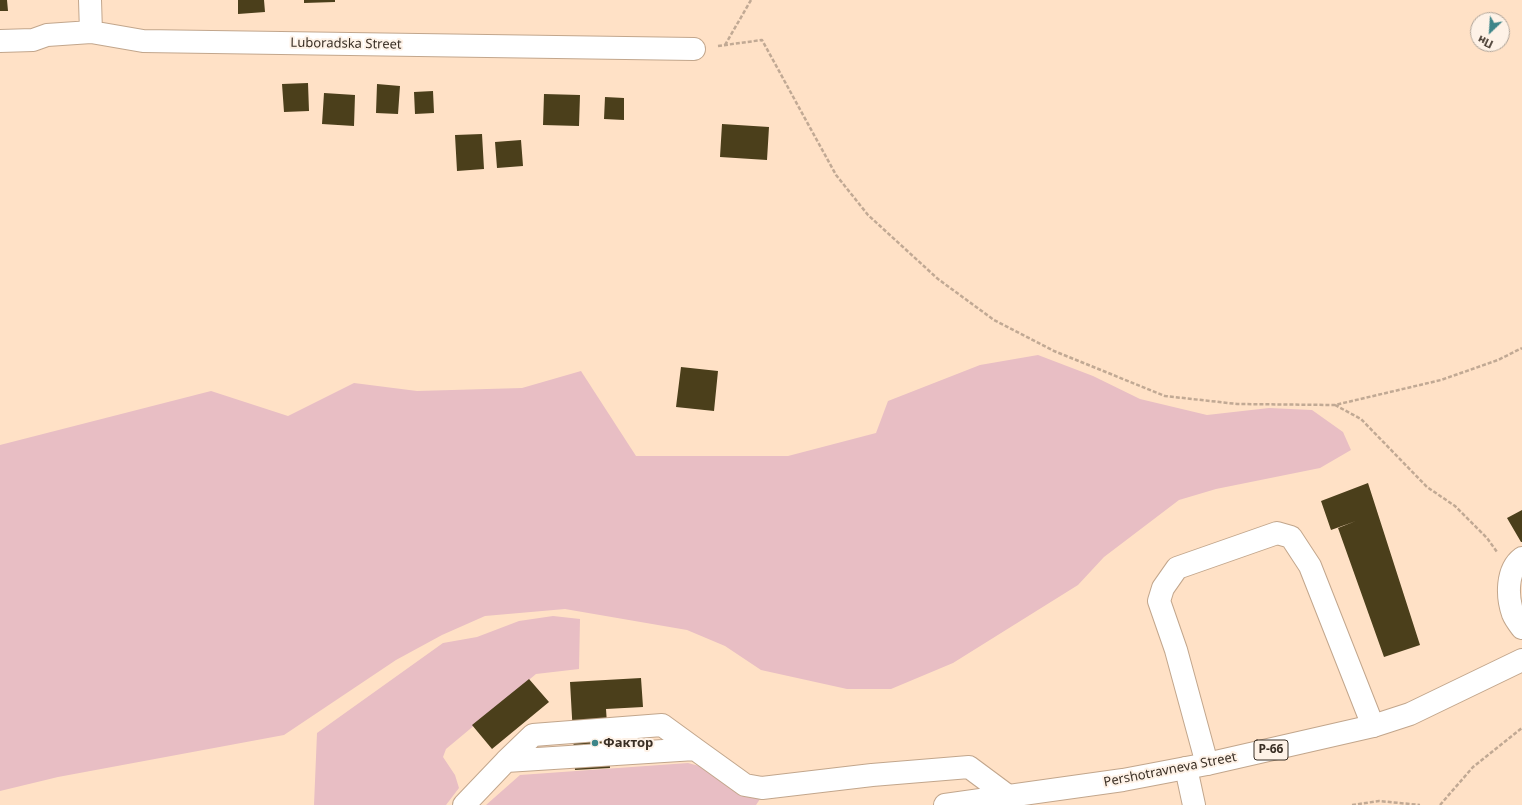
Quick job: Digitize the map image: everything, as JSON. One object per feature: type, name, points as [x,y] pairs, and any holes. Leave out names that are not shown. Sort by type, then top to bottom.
[{"type":"street","points":[[90,0],[91,32]]},
{"type":"street","name":"Luboradska Street","points":[[0,42],[33,40],[48,35],[91,32],[143,41],[694,50]]},
{"type":"street","points":[[1194,805],[1196,766],[1176,650],[1159,601],[1162,588],[1177,568],[1277,533],[1291,537],[1310,566],[1373,726]]},
{"type":"street","points":[[1517,566],[1508,585],[1513,615],[1522,628]]},
{"type":"street","name":"Pershotravneva Street","points":[[945,805],[1123,780],[1196,766],[1373,726],[1410,714],[1522,660]]},
{"type":"street","points":[[464,805],[533,735],[662,725],[745,785],[762,788],[872,775],[969,767],[1008,796]]},
{"type":"path","points":[[725,45],[751,0]]},
{"type":"path","points":[[694,50],[762,40],[836,175],[868,215],[938,278],[994,320],[1054,350],[1165,396],[1237,404],[1335,405],[1441,380],[1498,360],[1522,348]]},
{"type":"path","points":[[1335,405],[1361,419],[1427,487],[1455,506],[1517,566]]},
{"type":"path","points":[[1440,805],[1473,767],[1522,728]]},
{"type":"path","points":[[1352,805],[1379,801],[1420,805]]},
{"type":"shaded area","points":[[1038,355],[1093,376],[1140,399],[1207,415],[1269,408],[1312,410],[1343,432],[1351,450],[1320,468],[1216,489],[1179,500],[1104,557],[1078,585],[953,663],[891,689],[847,689],[761,670],[725,646],[687,630],[565,609],[485,616],[442,635],[396,660],[284,735],[58,777],[0,791],[0,445],[211,391],[288,416],[354,383],[417,391],[522,388],[581,371],[636,456],[788,456],[876,433],[888,401],[980,365]]},
{"type":"shaded area","points":[[553,616],[580,619],[579,669],[536,674],[446,749],[443,757],[455,775],[459,788],[446,805],[314,805],[317,733],[443,643],[477,637],[519,621]]},
{"type":"shaded area","points":[[688,763],[703,767],[760,799],[756,805],[486,805],[520,775]]},
{"type":"building","points":[[0,0],[7,0],[8,11],[0,11]]},
{"type":"building","points":[[238,0],[264,0],[265,12],[238,14]]},
{"type":"building","points":[[304,0],[335,0],[335,2],[304,3]]},
{"type":"building","points":[[308,83],[309,111],[284,112],[282,84]]},
{"type":"building","points":[[377,84],[400,86],[398,114],[376,113]]},
{"type":"building","points":[[433,91],[434,113],[415,114],[414,92]]},
{"type":"building","points":[[324,93],[355,95],[354,126],[322,124]]},
{"type":"building","points":[[544,94],[580,95],[579,126],[543,125]]},
{"type":"building","points":[[605,97],[624,98],[624,120],[604,119]]},
{"type":"building","points":[[722,124],[769,127],[767,160],[720,157]]},
{"type":"building","points":[[482,134],[484,169],[457,171],[455,135]]},
{"type":"building","points":[[521,140],[523,166],[497,168],[495,142]]},
{"type":"building","points":[[681,367],[718,371],[714,411],[676,407]]},
{"type":"building","points":[[1368,483],[1420,645],[1384,657],[1338,528],[1356,521],[1331,530],[1321,501]]},
{"type":"building","points":[[1522,510],[1522,542],[1521,542],[1507,518]]},
{"type":"building","points":[[641,678],[643,707],[606,709],[610,768],[575,770],[570,682]]},
{"type":"building","points":[[529,679],[549,702],[492,749],[472,725]]},
{"type":"place","name":"Фактор","points":[[595,743]]}]
